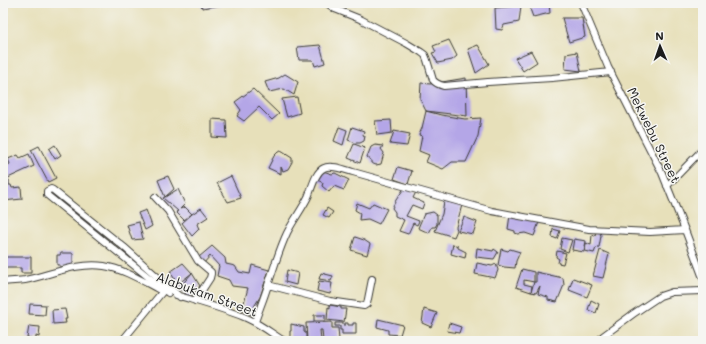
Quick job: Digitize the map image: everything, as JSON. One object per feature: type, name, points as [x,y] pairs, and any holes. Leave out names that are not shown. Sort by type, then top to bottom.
[{"type":"street","points":[[327,3],[335,9],[360,19],[406,42],[421,52],[427,60],[433,80],[439,85],[444,86],[552,78],[611,72]]},
{"type":"street","name":"Mekwebu Street","points":[[581,3],[611,72],[662,173],[703,276]]},
{"type":"street","points":[[667,186],[703,149]]},
{"type":"street","points":[[255,322],[287,232],[299,214],[320,170],[324,167],[336,167],[348,170],[492,211],[589,229],[650,232],[685,230]]},
{"type":"street","points":[[122,341],[165,292],[58,204],[47,194],[47,191],[51,189],[53,190],[124,247],[180,297]]},
{"type":"street","points":[[155,197],[168,211],[198,261],[211,272],[210,278],[195,301]]},
{"type":"street","name":"Alabukam Street","points":[[3,282],[24,280],[85,265],[104,266],[118,270],[165,292],[243,317],[255,322],[284,341]]},
{"type":"street","points":[[268,285],[330,301],[364,306],[367,304],[372,279]]},
{"type":"street","points":[[599,341],[633,314],[660,296],[672,292],[703,291]]},
{"type":"street","points":[[270,341],[276,336]]},
{"type":"building","points":[[201,3],[222,3],[222,5],[202,8]]},
{"type":"building","points":[[531,3],[549,4],[550,13],[533,17],[530,9],[532,8]]},
{"type":"building","points":[[521,6],[519,22],[504,25],[502,30],[496,29],[495,8]]},
{"type":"building","points":[[562,18],[582,18],[585,37],[569,42]]},
{"type":"building","points":[[449,40],[457,56],[452,60],[438,63],[432,53],[436,52],[433,46]]},
{"type":"building","points":[[320,45],[325,63],[315,66],[313,60],[299,60],[297,47]]},
{"type":"building","points":[[478,45],[489,64],[476,73],[468,49]]},
{"type":"building","points":[[531,51],[537,62],[523,71],[515,58]]},
{"type":"building","points":[[577,52],[581,71],[565,69],[566,54]]},
{"type":"building","points":[[285,74],[298,82],[294,95],[284,89],[269,92],[265,82],[279,78]]},
{"type":"building","points":[[466,78],[467,116],[426,111],[420,99],[421,83],[430,84]]},
{"type":"building","points":[[253,89],[279,114],[272,120],[259,107],[244,121],[237,116],[241,110],[235,102]]},
{"type":"building","points":[[297,97],[300,113],[287,117],[282,99]]},
{"type":"building","points":[[426,111],[465,119],[481,118],[478,136],[466,162],[452,162],[443,169],[426,162],[429,155],[419,151],[422,136],[419,135]]},
{"type":"building","points":[[212,119],[226,120],[227,138],[212,137]]},
{"type":"building","points":[[391,120],[392,133],[377,135],[375,121]]},
{"type":"building","points":[[339,127],[347,130],[343,145],[334,141]]},
{"type":"building","points":[[352,127],[364,131],[364,141],[356,143],[348,140]]},
{"type":"building","points":[[394,131],[410,134],[407,146],[390,144]]},
{"type":"building","points":[[354,144],[365,148],[360,163],[348,158]]},
{"type":"building","points":[[55,145],[61,155],[55,159],[49,149]]},
{"type":"building","points":[[375,145],[383,146],[381,149],[384,153],[381,164],[376,165],[371,163],[371,160],[367,157],[371,147]]},
{"type":"building","points":[[39,146],[56,178],[48,182],[31,150]]},
{"type":"building","points":[[281,151],[292,158],[292,162],[288,169],[283,171],[281,167],[281,174],[268,168],[274,156]]},
{"type":"building","points":[[29,154],[34,166],[8,178],[3,167],[10,164],[8,159],[18,155],[20,158]]},
{"type":"building","points":[[398,167],[412,171],[408,184],[394,179]]},
{"type":"building","points":[[320,170],[332,174],[335,173],[349,180],[344,190],[334,186],[329,192],[322,186],[323,183],[316,179]]},
{"type":"building","points":[[168,176],[174,189],[165,197],[158,180]]},
{"type":"building","points":[[231,176],[241,198],[228,202],[217,183]]},
{"type":"building","points":[[3,180],[9,180],[9,185],[11,185],[12,188],[21,187],[22,199],[3,201]]},
{"type":"building","points":[[405,187],[416,192],[413,198],[424,203],[422,209],[412,205],[406,216],[419,221],[417,225],[413,223],[408,234],[399,231],[404,220],[395,216],[395,212],[392,208]]},
{"type":"building","points":[[178,189],[185,204],[180,209],[185,207],[192,214],[184,220],[176,212],[178,211],[163,198]]},
{"type":"building","points":[[444,201],[462,205],[456,227],[457,230],[454,237],[435,231],[442,214]]},
{"type":"building","points":[[357,203],[369,208],[373,203],[387,209],[379,224],[368,219],[359,220],[360,213],[355,210]]},
{"type":"building","points":[[201,208],[208,217],[197,224],[199,229],[192,236],[182,223]]},
{"type":"building","points":[[327,208],[333,212],[329,218],[323,215]]},
{"type":"building","points":[[146,210],[152,226],[145,230],[138,213]]},
{"type":"building","points":[[433,212],[437,215],[437,224],[435,227],[432,227],[429,233],[418,228],[424,214]]},
{"type":"building","points":[[510,215],[539,222],[534,236],[525,233],[518,234],[515,233],[515,231],[508,229]]},
{"type":"building","points":[[464,217],[477,222],[473,234],[458,231]]},
{"type":"building","points":[[139,222],[143,239],[132,240],[127,225]]},
{"type":"building","points":[[553,229],[560,231],[557,239],[552,237]]},
{"type":"building","points":[[596,230],[600,231],[601,236],[599,247],[596,248],[594,253],[585,251],[586,243],[591,245],[592,235],[595,236]]},
{"type":"building","points":[[355,237],[370,244],[367,255],[351,250]]},
{"type":"building","points":[[562,238],[572,240],[568,252],[560,249]]},
{"type":"building","points":[[574,239],[586,241],[584,252],[572,250]]},
{"type":"building","points":[[453,244],[466,252],[465,258],[451,254]]},
{"type":"building","points":[[212,246],[225,258],[226,264],[235,266],[239,272],[250,274],[252,265],[269,270],[252,315],[242,310],[248,288],[232,286],[229,280],[217,276],[219,266],[210,256],[203,264],[199,257]]},
{"type":"building","points":[[477,248],[493,251],[494,249],[498,252],[494,259],[476,257]]},
{"type":"building","points":[[501,249],[508,251],[510,249],[520,252],[515,268],[498,265]]},
{"type":"building","points":[[600,250],[609,254],[603,278],[593,276]]},
{"type":"building","points":[[557,251],[566,253],[563,264],[558,263],[559,259],[556,257]]},
{"type":"building","points":[[61,253],[73,253],[73,267],[60,267],[60,265],[57,265],[57,255],[60,255]]},
{"type":"building","points":[[5,257],[31,257],[31,273],[21,273],[21,268],[5,268]]},
{"type":"building","points":[[183,263],[192,273],[178,284],[170,272]]},
{"type":"building","points":[[477,263],[492,266],[496,264],[498,270],[495,278],[475,274]]},
{"type":"building","points":[[522,269],[534,272],[534,282],[524,280],[524,284],[532,286],[531,292],[516,287]]},
{"type":"building","points":[[287,270],[298,273],[296,285],[285,282]]},
{"type":"building","points":[[536,272],[563,278],[564,285],[557,302],[548,300],[548,297],[538,294],[540,286],[536,293],[531,292],[534,282],[536,282]]},
{"type":"building","points":[[192,273],[200,286],[190,298],[179,288]]},
{"type":"building","points":[[321,273],[333,276],[331,281],[319,279]]},
{"type":"building","points":[[573,278],[592,285],[587,297],[569,290]]},
{"type":"building","points":[[319,281],[332,283],[330,294],[317,291]]},
{"type":"building","points":[[591,300],[599,304],[596,313],[588,310]]},
{"type":"building","points":[[30,304],[46,305],[45,315],[29,314]]},
{"type":"building","points":[[330,305],[341,307],[341,309],[346,309],[344,322],[327,320],[328,307],[330,308]]},
{"type":"building","points":[[65,309],[67,319],[65,319],[66,323],[53,324],[52,310]]},
{"type":"building","points":[[424,309],[437,313],[431,327],[422,323]]},
{"type":"building","points":[[314,315],[325,315],[325,321],[314,321]]},
{"type":"building","points":[[378,319],[403,325],[400,335],[388,334],[388,330],[377,327]]},
{"type":"building","points":[[332,322],[332,328],[338,328],[339,340],[323,341],[322,330],[320,330],[321,341],[307,341],[306,323]]},
{"type":"building","points":[[335,323],[343,323],[343,325],[345,325],[345,323],[348,323],[348,325],[353,325],[353,323],[356,323],[356,334],[342,334],[340,326],[335,326]]},
{"type":"building","points":[[449,323],[461,327],[459,333],[447,331]]},
{"type":"building","points":[[291,324],[304,327],[306,340],[290,338]]},
{"type":"building","points":[[29,326],[40,327],[39,337],[36,336],[36,339],[27,338]]}]
